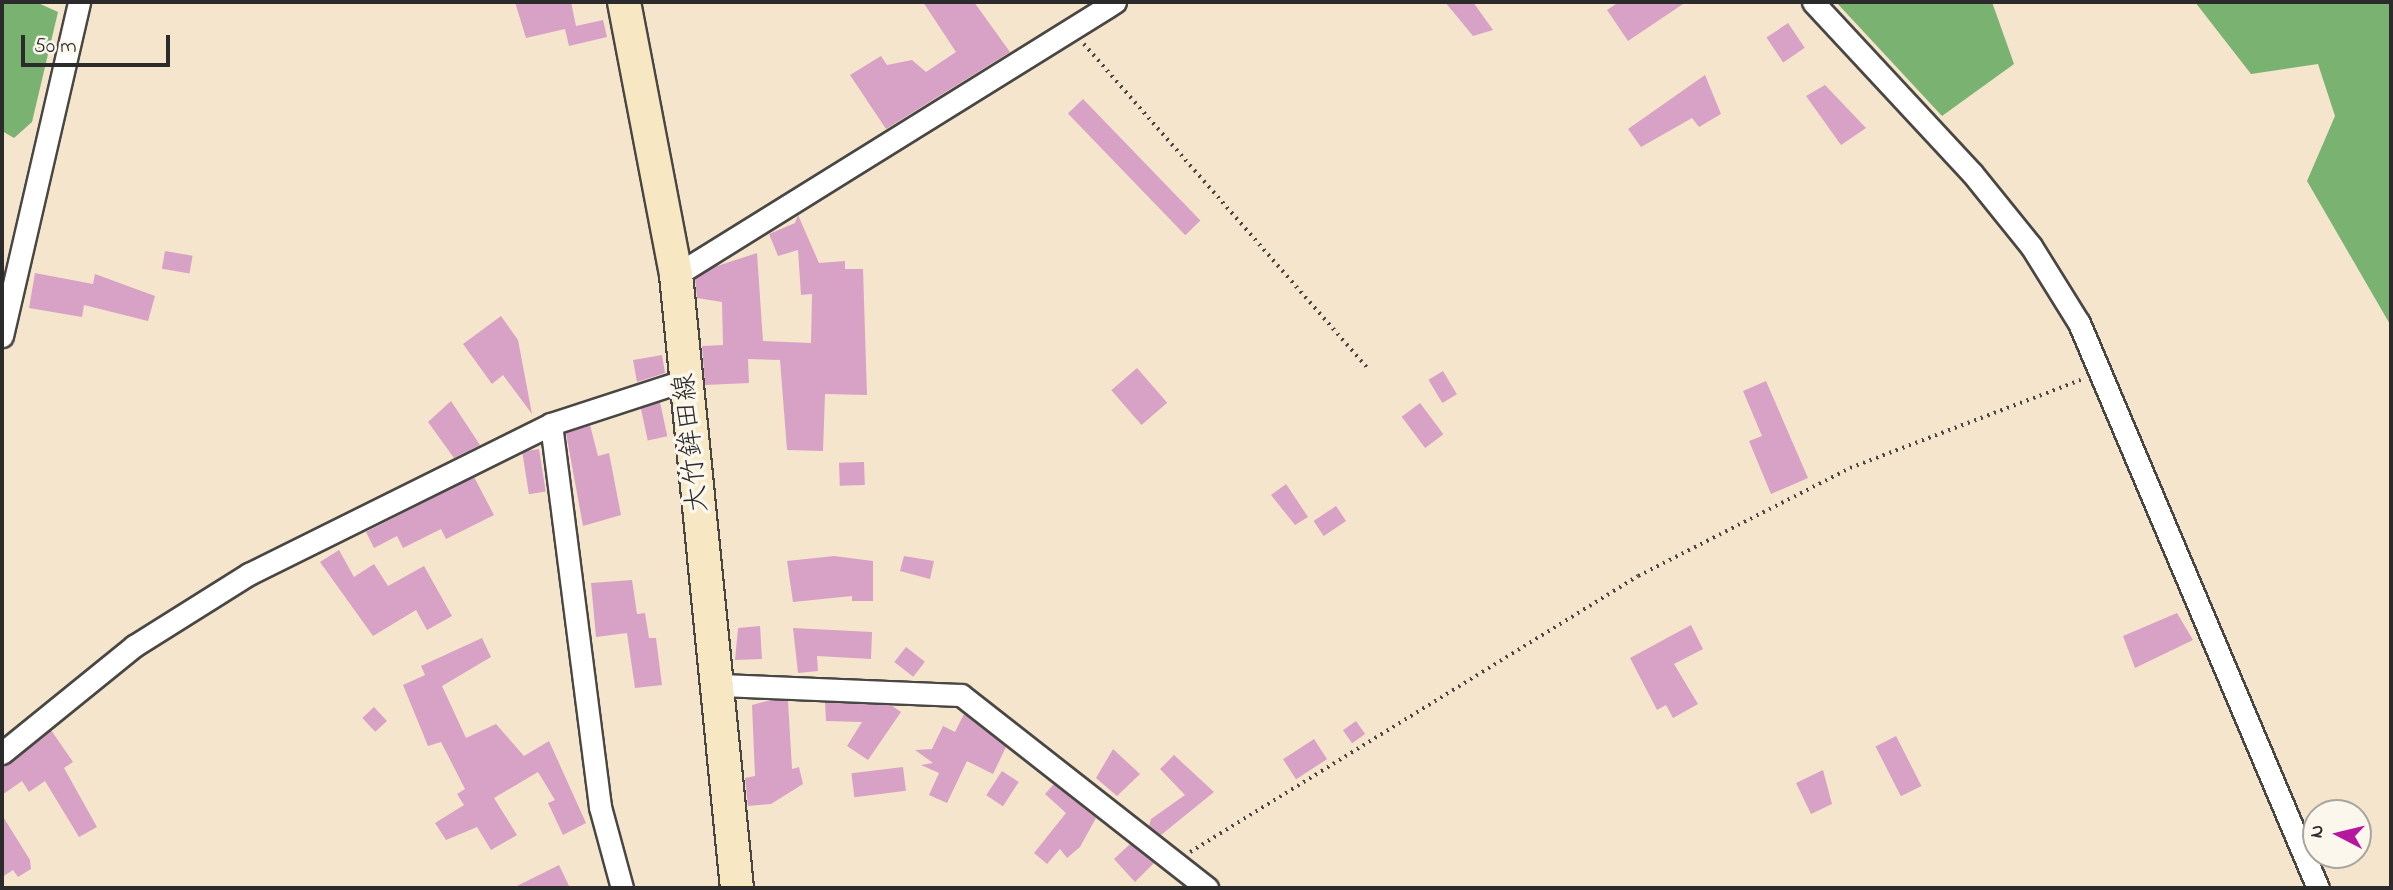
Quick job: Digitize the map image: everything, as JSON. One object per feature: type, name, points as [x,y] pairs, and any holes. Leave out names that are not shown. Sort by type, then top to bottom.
[{"type":"main road","name":"大竹鉾田線","points":[[624,2],[676,275],[720,685],[737,888]]},
{"type":"street","points":[[2,336],[79,2]]},
{"type":"street","points":[[676,275],[1115,2]]},
{"type":"street","points":[[1813,2],[2031,246],[2104,371],[2318,888]]},
{"type":"street","points":[[2,753],[194,606],[551,424],[686,380]]},
{"type":"street","points":[[551,424],[600,807],[622,888]]},
{"type":"street","points":[[720,685],[961,695],[1176,860],[1207,888]]},
{"type":"path","points":[[1071,29],[1368,368]]},
{"type":"path","points":[[1176,860],[1638,576],[1850,468],[2104,371]]},
{"type":"green space","points":[[2,2],[36,2],[58,12],[32,122],[14,138],[2,131]]},
{"type":"green space","points":[[1836,2],[1992,2],[2014,64],[1942,116]]},
{"type":"green space","points":[[2195,2],[2391,2],[2391,326],[2307,181],[2335,116],[2318,64],[2251,74]]},
{"type":"building","points":[[515,2],[571,2],[576,26],[603,20],[607,37],[569,46],[565,29],[526,38]]},
{"type":"building","points":[[923,2],[974,2],[1010,52],[886,129],[850,75],[881,56],[887,65],[912,60],[926,72],[956,52]]},
{"type":"building","points":[[1445,2],[1473,2],[1493,30],[1473,36]]},
{"type":"building","points":[[1619,2],[1686,2],[1628,41],[1607,10]]},
{"type":"building","points":[[1788,23],[1805,48],[1783,62],[1766,38]]},
{"type":"building","points":[[1705,75],[1721,114],[1699,127],[1692,118],[1641,147],[1628,129]]},
{"type":"building","points":[[1825,85],[1866,128],[1841,145],[1806,96]]},
{"type":"building","points":[[1083,99],[1200,221],[1185,235],[1068,114]]},
{"type":"building","points":[[798,215],[819,263],[845,261],[845,269],[863,269],[867,395],[825,394],[823,451],[787,450],[780,360],[748,359],[749,383],[705,385],[702,346],[723,345],[722,302],[697,298],[695,279],[714,267],[757,253],[763,341],[811,343],[812,294],[801,295],[798,250],[778,256],[769,234],[795,223]]},
{"type":"building","points":[[165,251],[193,256],[189,274],[162,269]]},
{"type":"building","points":[[35,273],[93,284],[95,274],[155,296],[148,321],[84,305],[82,317],[29,308]]},
{"type":"building","points":[[501,316],[518,340],[532,414],[503,375],[492,384],[463,344]]},
{"type":"building","points":[[662,355],[665,373],[637,382],[633,360]]},
{"type":"building","points":[[1137,368],[1167,403],[1142,425],[1111,390]]},
{"type":"building","points":[[1443,371],[1457,394],[1442,403],[1428,380]]},
{"type":"building","points":[[1766,381],[1808,478],[1771,494],[1749,441],[1762,436],[1743,391]]},
{"type":"building","points":[[451,401],[480,445],[454,458],[428,422]]},
{"type":"building","points":[[660,402],[667,436],[648,440],[640,406]]},
{"type":"building","points":[[1420,403],[1443,434],[1425,448],[1402,417]]},
{"type":"building","points":[[590,425],[598,456],[609,453],[621,515],[583,526],[566,433]]},
{"type":"building","points":[[539,449],[546,491],[529,494],[522,452]]},
{"type":"building","points":[[864,462],[865,485],[840,486],[839,463]]},
{"type":"building","points":[[474,477],[494,515],[446,539],[441,529],[403,548],[397,536],[374,548],[366,532]]},
{"type":"building","points":[[1286,484],[1308,517],[1295,525],[1271,495]]},
{"type":"building","points":[[1336,506],[1346,521],[1324,536],[1314,521]]},
{"type":"building","points":[[339,550],[354,577],[374,564],[388,586],[424,566],[452,616],[427,630],[416,610],[373,636],[320,562]]},
{"type":"building","points":[[834,556],[873,561],[873,601],[852,601],[852,596],[793,602],[787,561]]},
{"type":"building","points":[[904,556],[934,561],[930,579],[900,571]]},
{"type":"building","points":[[632,580],[637,614],[645,613],[649,638],[656,638],[662,685],[635,688],[627,633],[596,637],[591,583]]},
{"type":"building","points":[[2177,613],[2193,640],[2135,668],[2123,636]]},
{"type":"building","points":[[1691,625],[1703,649],[1674,664],[1698,704],[1673,718],[1666,705],[1657,710],[1630,658]]},
{"type":"building","points":[[760,626],[762,659],[735,660],[738,628]]},
{"type":"building","points":[[793,628],[872,632],[871,659],[817,656],[818,671],[798,673]]},
{"type":"building","points":[[482,638],[491,657],[442,686],[466,738],[496,724],[524,756],[549,741],[586,823],[563,835],[548,803],[555,800],[538,772],[494,798],[517,835],[491,850],[477,827],[446,840],[435,823],[464,805],[457,794],[465,789],[441,742],[428,746],[403,685],[425,675],[421,666]]},
{"type":"building","points":[[906,647],[925,662],[913,677],[894,662]]},
{"type":"building","points":[[771,700],[788,701],[792,769],[799,767],[803,784],[771,804],[748,806],[745,778],[755,776],[752,705]]},
{"type":"building","points":[[825,702],[891,705],[901,712],[868,760],[847,746],[862,722],[826,721]]},
{"type":"building","points":[[374,707],[387,721],[375,732],[362,718]]},
{"type":"building","points":[[964,714],[1006,747],[993,774],[967,761],[947,803],[929,795],[939,773],[921,765],[933,763],[915,750],[932,749],[943,726],[955,732]]},
{"type":"building","points":[[1356,721],[1365,734],[1352,743],[1343,730]]},
{"type":"building","points":[[51,730],[73,762],[64,768],[97,827],[79,837],[45,781],[29,792],[22,781],[2,795],[2,766]]},
{"type":"building","points":[[1896,736],[1921,786],[1901,796],[1876,746]]},
{"type":"building","points":[[1314,739],[1327,759],[1296,779],[1283,759]]},
{"type":"building","points":[[1113,749],[1140,774],[1117,796],[1096,778]]},
{"type":"building","points":[[1174,755],[1214,792],[1161,835],[1149,826],[1151,819],[1185,795],[1160,769]]},
{"type":"building","points":[[903,767],[906,791],[854,797],[851,773]]},
{"type":"building","points":[[1823,770],[1832,804],[1811,814],[1796,783]]},
{"type":"building","points":[[1002,771],[1019,782],[1003,806],[986,795]]},
{"type":"building","points":[[1054,784],[1096,818],[1080,847],[1067,858],[1060,849],[1047,864],[1034,853],[1066,813],[1045,794]]},
{"type":"building","points":[[2,815],[30,860],[31,869],[18,877],[13,870],[2,877]]},
{"type":"building","points":[[1130,844],[1154,863],[1135,882],[1114,859]]},
{"type":"building","points":[[559,865],[570,888],[513,888]]}]
